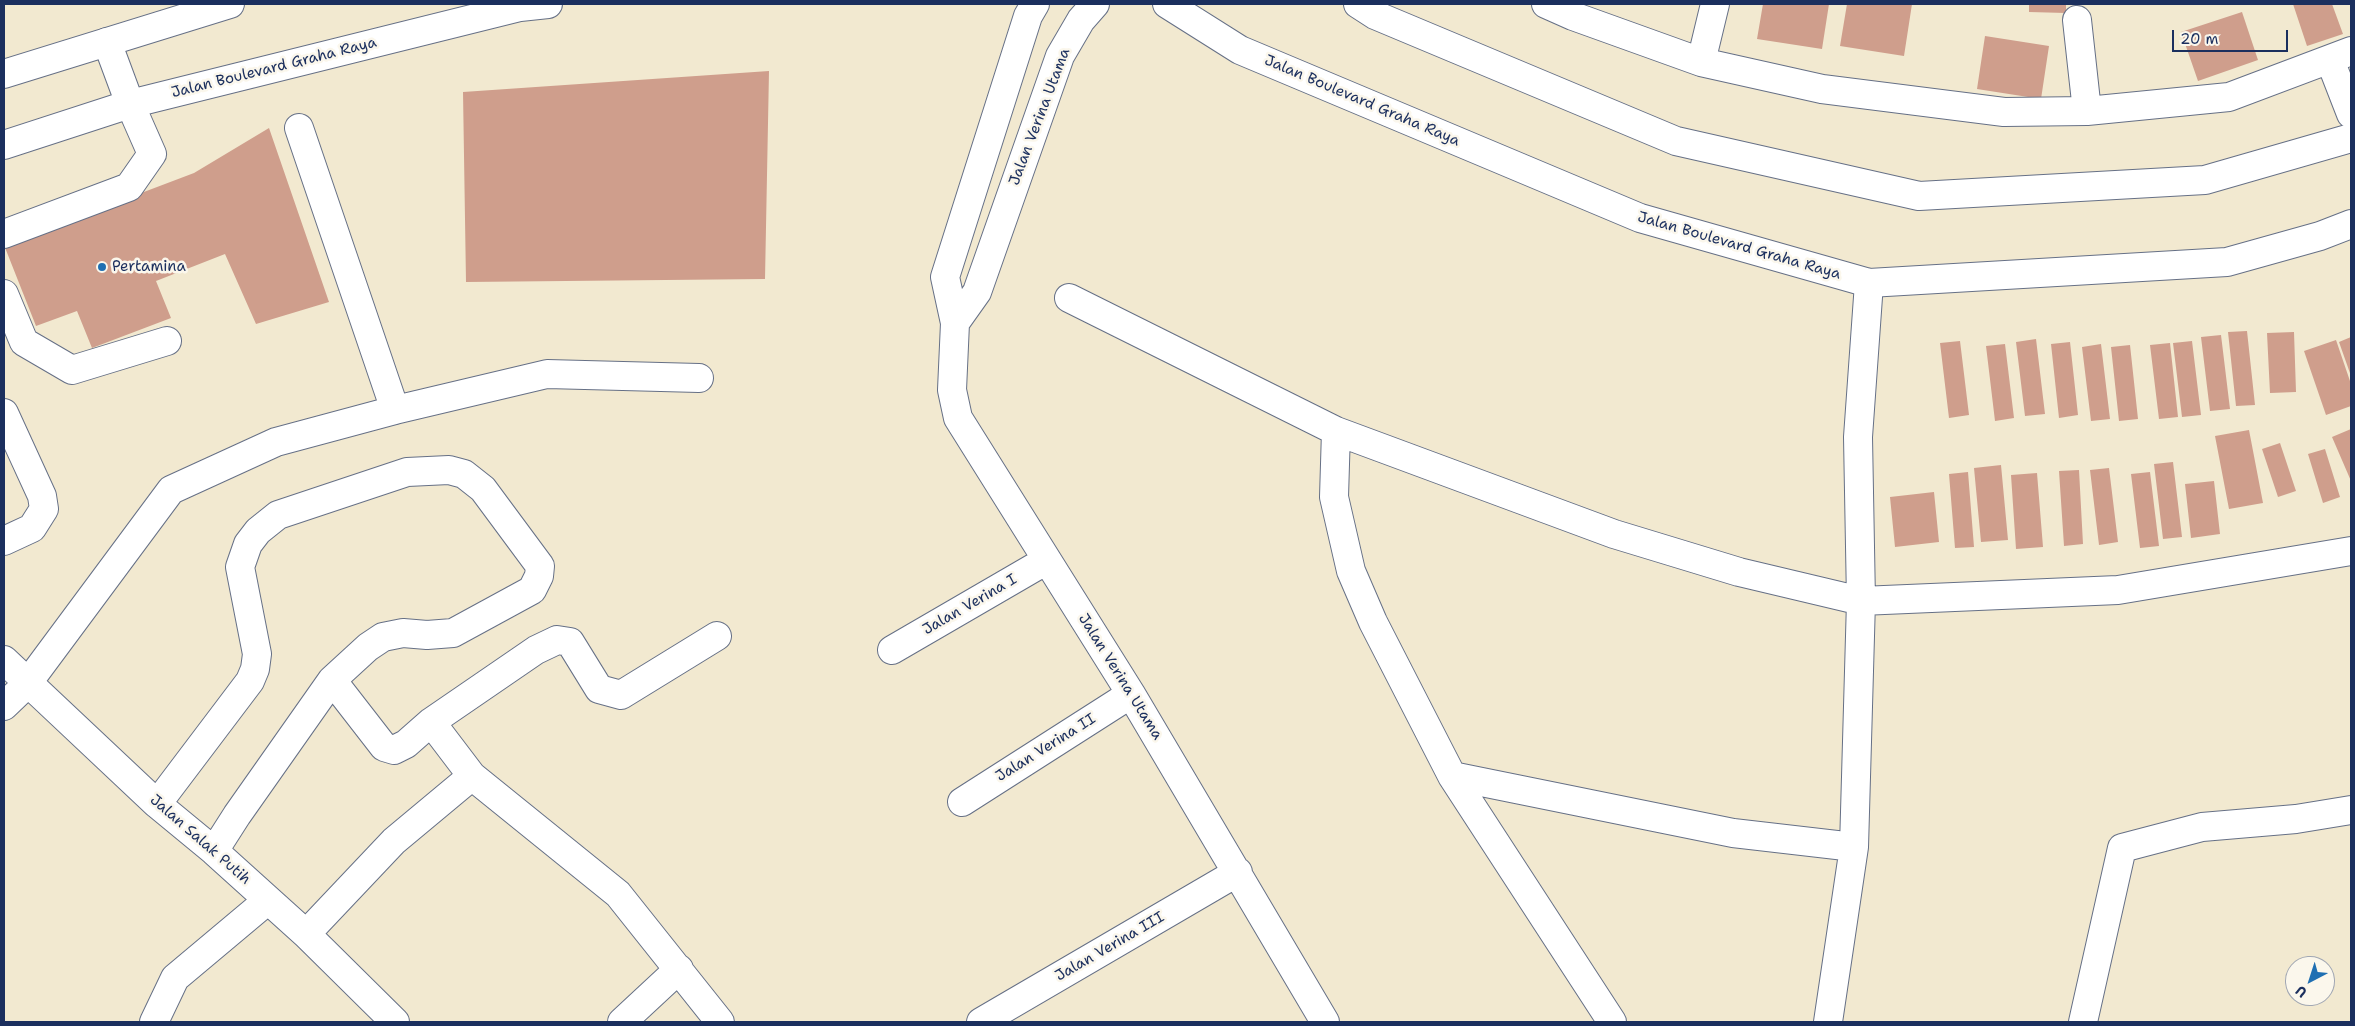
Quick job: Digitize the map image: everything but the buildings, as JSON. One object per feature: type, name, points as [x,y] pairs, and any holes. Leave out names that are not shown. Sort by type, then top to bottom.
[{"type":"street","points":[[4,74],[230,4]]},
{"type":"street","name":"Jalan Boulevard Graha Raya","points":[[4,145],[130,104],[520,7],[548,4]]},
{"type":"street","name":"Jalan Verina Utama","points":[[1035,4],[1028,16],[960,224],[945,277],[955,323],[952,390],[958,418],[1131,694],[1325,1022]]},
{"type":"street","name":"Jalan Verina Utama","points":[[955,323],[977,292],[1060,56],[1081,20],[1096,4]]},
{"type":"street","name":"Jalan Boulevard Graha Raya","points":[[1167,4],[1240,50],[1640,218],[1869,283],[2227,262],[2320,236],[2351,224]]},
{"type":"street","points":[[1546,4],[1573,16],[1701,62],[1841,91],[2004,112],[2087,111],[2228,97],[2341,55],[2351,114]]},
{"type":"street","points":[[1701,62],[1716,4]]},
{"type":"street","points":[[1372,7],[1676,141],[1919,196],[2205,180],[2351,138]]},
{"type":"street","points":[[2077,20],[2087,111]]},
{"type":"street","points":[[4,234],[129,187],[152,154],[130,104],[107,42]]},
{"type":"street","points":[[299,128],[395,410]]},
{"type":"street","points":[[960,224],[996,236]]},
{"type":"street","points":[[1828,1022],[1854,847],[1861,601],[1858,437],[1869,283]]},
{"type":"street","points":[[4,294],[24,342],[72,370],[167,341]]},
{"type":"street","points":[[1069,298],[1336,431],[1614,534],[1739,572],[1861,601],[2118,590],[2351,551]]},
{"type":"street","points":[[4,706],[26,684],[171,490],[276,442],[395,410],[547,374],[699,378]]},
{"type":"street","points":[[4,541],[32,528],[44,509],[42,496],[6,425]]},
{"type":"street","points":[[1336,431],[1334,497],[1351,571],[1373,622],[1452,776],[1612,1022]]},
{"type":"street","points":[[157,804],[250,681],[255,669],[257,654],[240,568],[248,544],[258,531],[278,515],[407,472],[449,470],[464,474],[483,489],[540,566],[539,576],[532,590],[453,633],[427,635],[403,633],[383,636],[332,680],[237,815],[214,851]]},
{"type":"street","name":"Jalan Verina I","points":[[892,650],[1047,560]]},
{"type":"street","points":[[332,680],[384,747],[394,750],[406,744],[431,722],[536,650],[557,640],[570,642],[599,689],[621,695],[717,636]]},
{"type":"street","name":"Jalan Salak Putih","points":[[4,660],[26,684],[157,804],[214,851],[306,934],[395,1022]]},
{"type":"street","name":"Jalan Verina II","points":[[962,802],[1131,694]]},
{"type":"street","points":[[431,722],[472,776],[618,894],[720,1022]]},
{"type":"street","points":[[306,934],[394,841],[472,776]]},
{"type":"street","points":[[1452,776],[1733,833],[1854,847]]},
{"type":"street","points":[[2083,1022],[2122,848],[2202,827],[2296,819],[2351,810]]},
{"type":"street","name":"Jalan Verina III","points":[[981,1022],[1238,872]]},
{"type":"street","points":[[154,1022],[175,978],[268,900]]},
{"type":"street","points":[[622,1022],[679,969]]},
{"type":"place","name":"Pertamina","points":[[102,267]]}]
